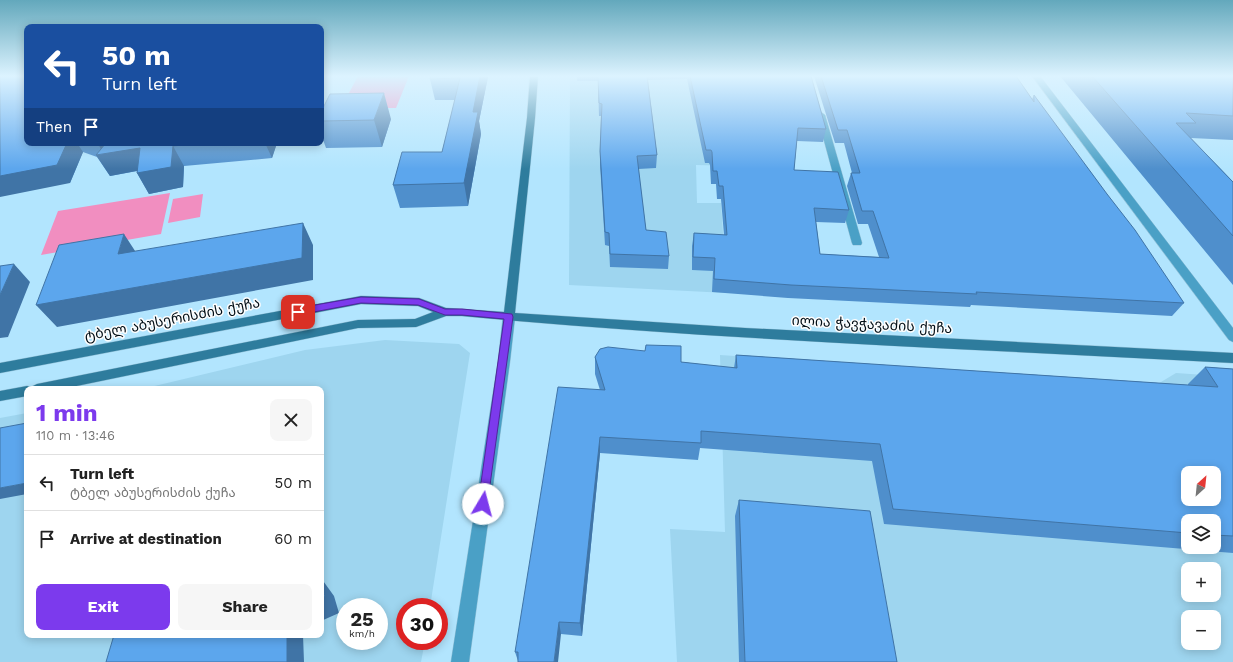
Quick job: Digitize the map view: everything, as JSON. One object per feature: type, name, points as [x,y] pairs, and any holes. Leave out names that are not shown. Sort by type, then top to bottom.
[{"type":"main road","points":[[509,317],[532,107]]},
{"type":"main road","name":"ტბელ აბუსერისძის ქუჩა","points":[[0,368],[361,300],[419,302],[445,312]]},
{"type":"main road","name":"ტბელ აბუსერისძის ქუჩა","points":[[52,386],[358,324],[416,323],[445,312],[462,312],[509,317]]},
{"type":"main road","name":"ილია ჭავჭავაძის ქუჩა","points":[[509,317],[745,332],[1233,358]]},
{"type":"main road","points":[[0,396],[24,392]]},
{"type":"street","points":[[819,107],[857,243]]},
{"type":"street","points":[[1059,107],[1233,337]]},
{"type":"street","points":[[460,662],[503,369],[509,317]]},
{"type":"shaded area","points":[[342,107],[396,107],[396,108],[341,108]]},
{"type":"shaded area","points":[[570,107],[728,107],[735,166],[696,165],[697,203],[721,203],[727,293],[569,285]]},
{"type":"shaded area","points":[[170,193],[161,234],[41,255],[58,211]]},
{"type":"shaded area","points":[[203,194],[200,217],[168,223],[173,199]]},
{"type":"shaded area","points":[[385,340],[459,344],[470,353],[431,598],[396,598],[396,650],[423,650],[421,662],[0,662],[0,418],[24,414],[24,638],[324,638],[324,386],[155,386],[305,350]]},
{"type":"shaded area","points":[[720,355],[1156,385],[1176,373],[1233,377],[1233,662],[677,662],[670,529],[725,532]]},
{"type":"building","points":[[0,107],[24,107],[24,146],[66,146],[57,165],[0,176]]},
{"type":"building","points":[[324,107],[379,107],[374,120],[324,121]]},
{"type":"building","points":[[453,107],[474,107],[473,112],[478,112],[464,183],[393,185],[402,152],[442,152]]},
{"type":"building","points":[[602,107],[651,107],[657,155],[637,156],[646,230],[666,232],[669,256],[610,254],[609,233],[605,232],[600,151]]},
{"type":"building","points":[[697,107],[820,107],[826,129],[798,128],[794,170],[838,172],[849,210],[814,208],[820,254],[889,258],[873,211],[862,211],[851,173],[860,173],[847,130],[838,130],[831,107],[1043,107],[1135,230],[1184,303],[976,292],[977,294],[791,285],[714,279],[715,258],[693,257],[694,233],[727,235],[723,186],[719,186],[717,171],[713,171],[712,152],[711,150],[706,150]]},
{"type":"building","points":[[1119,107],[1233,107],[1233,116],[1186,113],[1196,123],[1176,123],[1233,182],[1233,236]]},
{"type":"building","points":[[104,146],[173,146],[171,167],[137,173],[140,148],[96,155]]},
{"type":"building","points":[[303,223],[302,258],[36,305],[59,245],[124,234],[118,254]]},
{"type":"building","points":[[14,264],[0,295],[0,266]]},
{"type":"building","points":[[646,345],[681,346],[681,362],[737,368],[736,355],[1218,387],[1205,367],[1233,369],[1233,536],[1221,535],[1221,514],[1181,514],[1181,532],[893,509],[880,444],[701,431],[701,443],[600,437],[580,623],[559,622],[554,662],[518,662],[518,652],[515,652],[558,387],[605,390],[595,357],[600,349],[608,347],[645,351]]},
{"type":"building","points":[[24,424],[24,484],[0,488],[0,428]]},
{"type":"building","points":[[739,500],[870,511],[897,662],[745,662]]},
{"type":"building","points":[[113,638],[287,638],[287,662],[106,662]]},
{"type":"route","points":[[298,312],[361,300],[419,302],[445,312],[462,312],[509,317],[483,504]]}]
